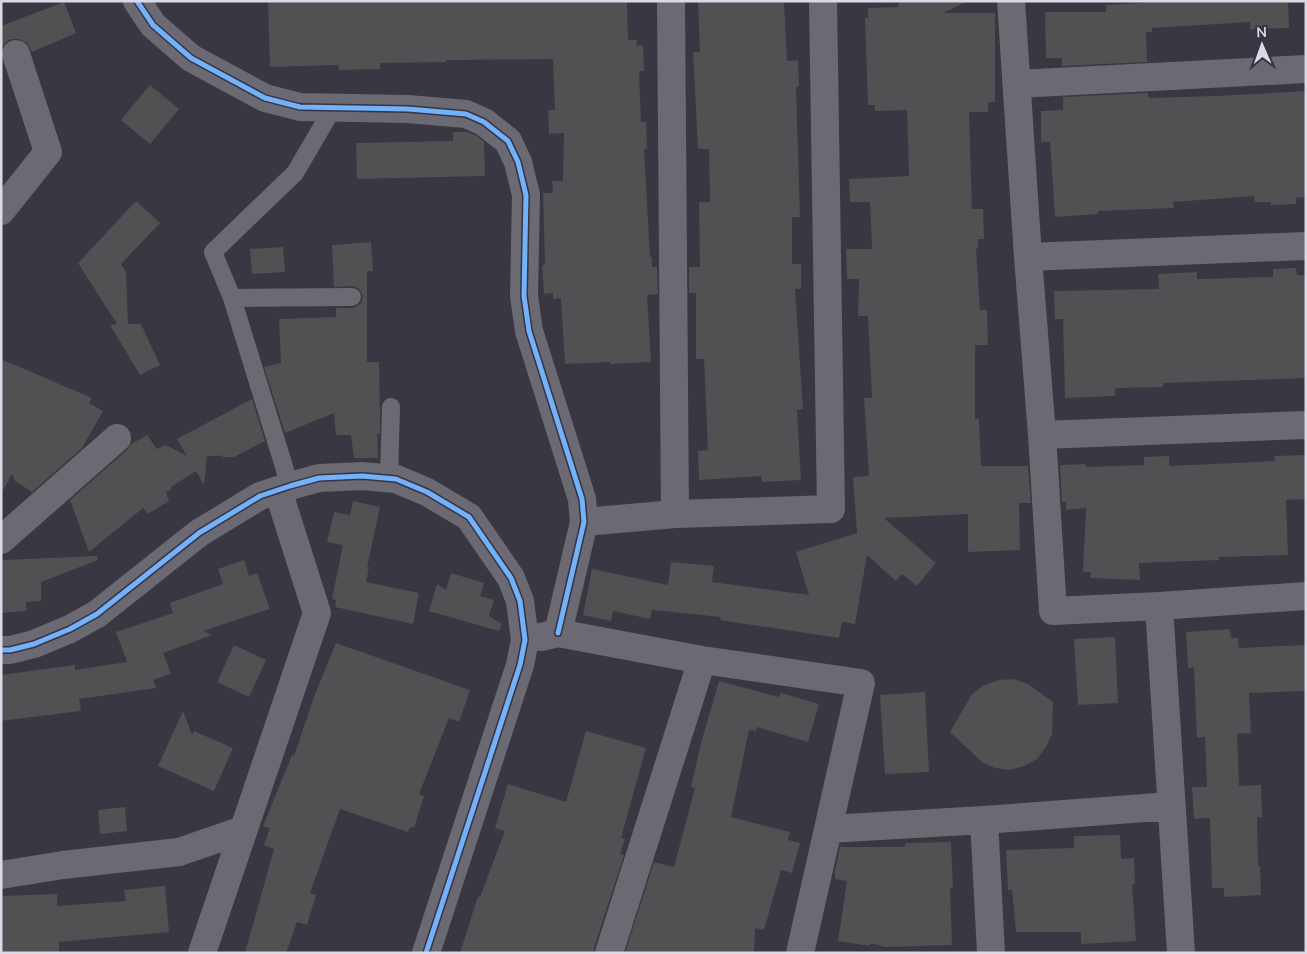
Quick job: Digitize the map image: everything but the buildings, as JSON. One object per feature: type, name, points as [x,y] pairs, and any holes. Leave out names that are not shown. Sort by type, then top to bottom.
[{"type":"street","points":[[137,1],[153,25],[191,58],[265,98],[300,108],[408,109],[466,114],[484,122],[508,141],[518,162],[526,195],[524,296],[528,331],[582,499],[584,522],[558,633]]},
{"type":"street","points":[[671,1],[675,514]]},
{"type":"street","points":[[584,522],[675,514],[831,509],[823,1]]},
{"type":"street","points":[[1011,1],[1053,611],[1306,596]]},
{"type":"street","points":[[1,211],[48,152],[16,54]]},
{"type":"street","points":[[1017,84],[1306,69]]},
{"type":"street","points":[[1028,256],[1306,246]]},
{"type":"street","points":[[1042,434],[1306,424]]},
{"type":"street","points":[[1,540],[117,438]]},
{"type":"street","points":[[1,650],[10,650],[34,644],[70,629],[97,614],[199,533],[260,496],[319,478],[362,476],[396,479],[427,492],[468,517],[511,578],[520,601],[525,640],[520,665],[426,953]]},
{"type":"street","points":[[202,953],[317,613],[284,488]]},
{"type":"street","points":[[1159,606],[1181,953]]},
{"type":"street","points":[[525,640],[558,633],[702,660],[861,683],[800,953]]},
{"type":"street","points":[[609,953],[702,660]]},
{"type":"street","points":[[828,828],[984,820],[1171,806]]},
{"type":"street","points":[[984,820],[991,953]]},
{"type":"street","points":[[1,875],[63,865],[180,852],[243,830]]},
{"type":"lane","points":[[284,488],[232,298],[213,252],[295,173],[333,108]]},
{"type":"lane","points":[[232,298],[352,297]]},
{"type":"lane","points":[[389,478],[390,407]]},
{"type":"cycle path","points":[[137,1],[153,25],[191,58],[265,98],[300,107],[408,109],[466,114],[484,122],[508,141],[518,162],[526,195],[524,296],[529,331],[582,499],[584,522],[558,633]]},
{"type":"cycle path","points":[[1,650],[10,650],[34,644],[70,629],[97,614],[199,533],[260,496],[290,486],[319,478],[362,476],[396,479],[427,492],[469,517],[511,578],[520,601],[525,640],[520,665],[426,953]]}]
